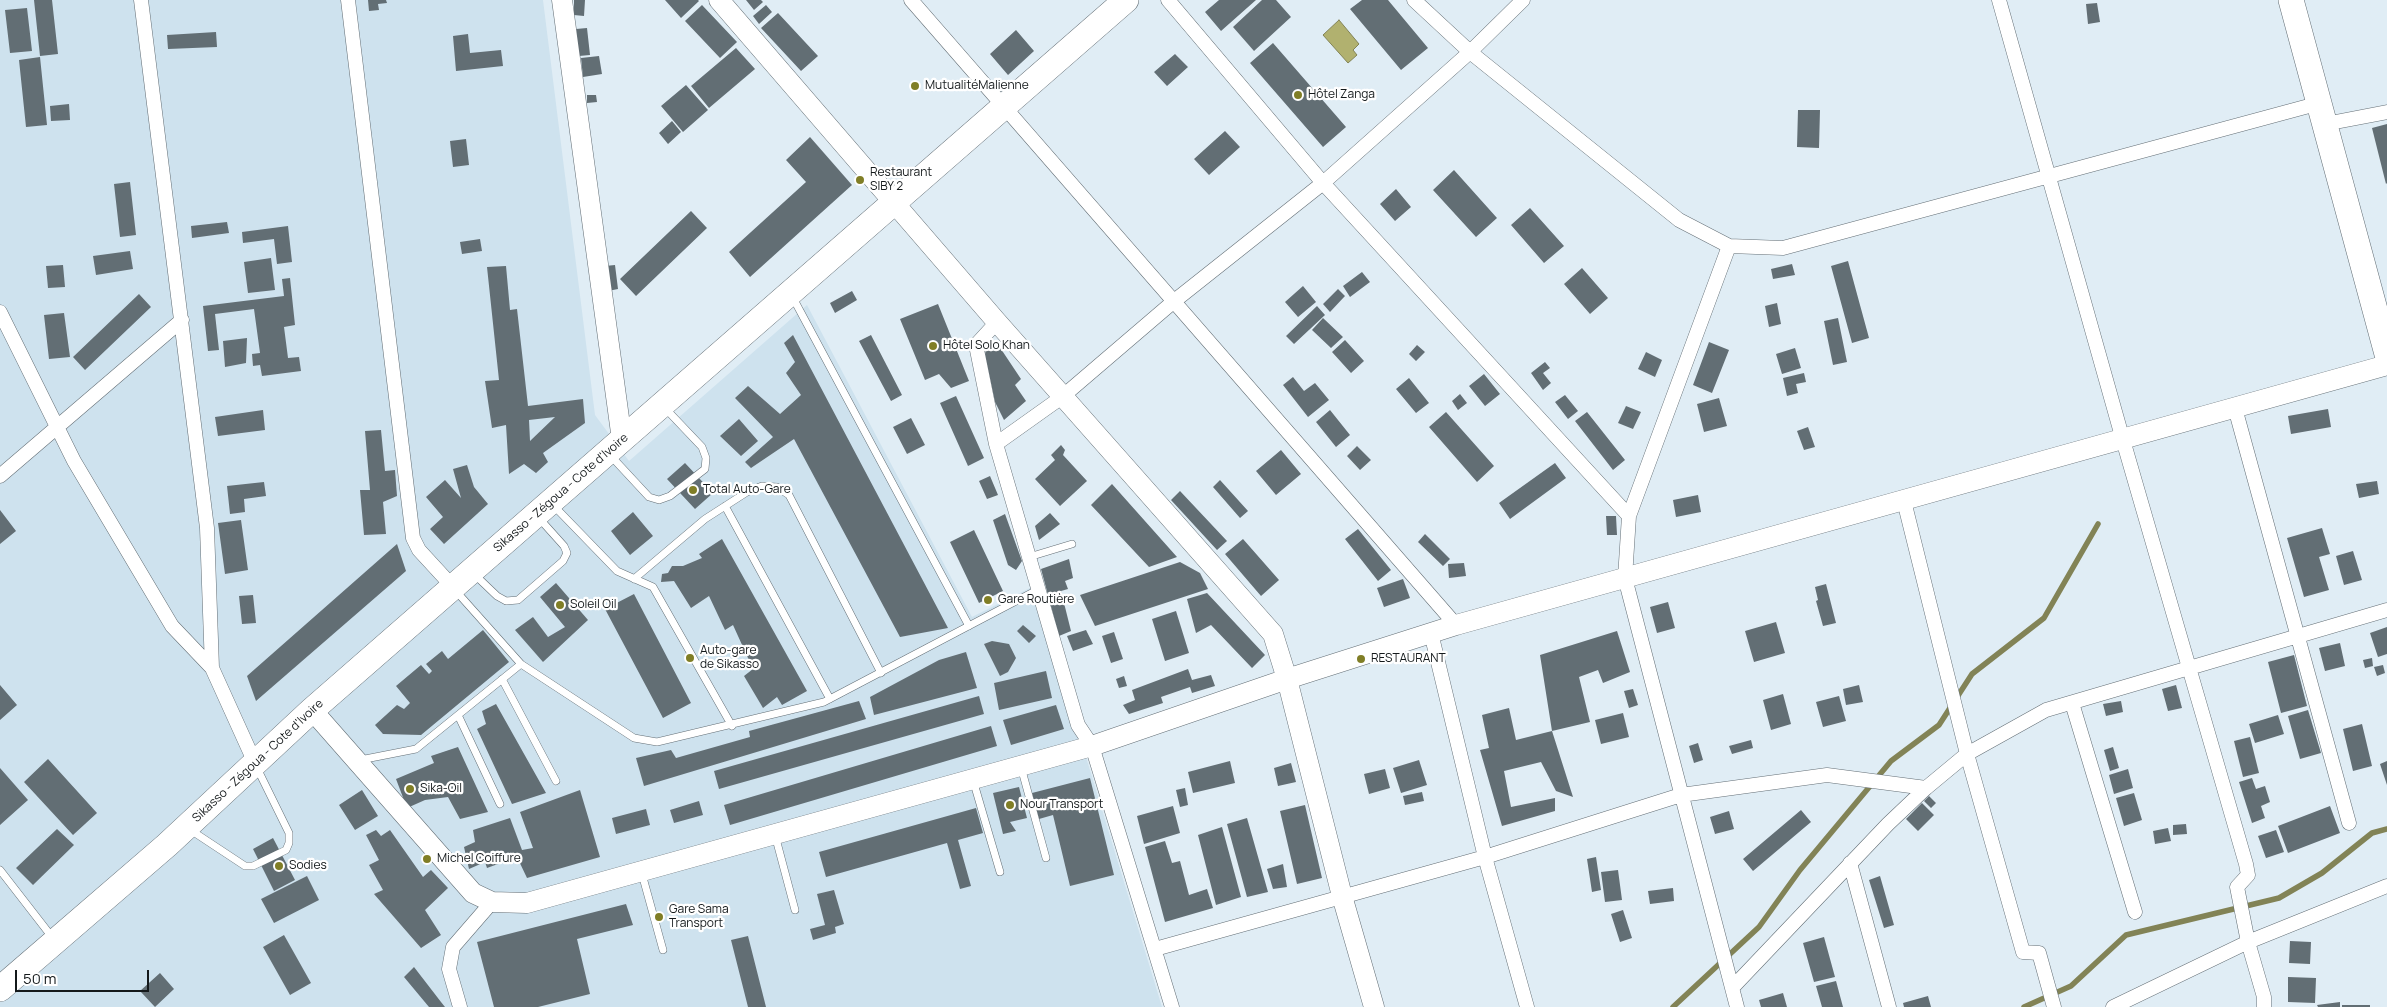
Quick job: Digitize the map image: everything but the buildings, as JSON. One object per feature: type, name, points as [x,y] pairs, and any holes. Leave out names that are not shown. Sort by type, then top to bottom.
[{"type":"highway","name":"Sikasso - Zégoua - Cote d'Ivoire","points":[[0,990],[186,827],[312,710],[1002,106],[1126,0]]},
{"type":"highway","points":[[2291,0],[2387,354]]},
{"type":"street","points":[[141,0],[207,528],[212,668]]},
{"type":"street","points":[[348,0],[413,538],[419,550],[462,579]]},
{"type":"street","points":[[562,0],[615,446]]},
{"type":"street","points":[[719,0],[1062,397],[1272,634],[1287,678],[1342,896],[1374,1007]]},
{"type":"street","points":[[911,0],[1456,625]]},
{"type":"street","points":[[1168,0],[1323,183],[1629,516]]},
{"type":"street","points":[[1414,0],[1470,52],[1679,220],[1728,246],[1783,248],[2050,177],[2322,114],[2387,112]]},
{"type":"street","points":[[996,444],[1062,397],[1174,302],[1323,183],[1470,52],[1524,0]]},
{"type":"street","points":[[1999,0],[2123,440],[2246,864],[2248,875],[2237,887],[2248,942],[2264,997],[2264,1007]]},
{"type":"street","points":[[1728,246],[1629,516],[1625,578],[1737,1007]]},
{"type":"street","points":[[0,312],[74,461],[172,626],[212,668],[255,763]]},
{"type":"street","points":[[0,476],[182,320]]},
{"type":"street","points":[[997,322],[976,345],[996,444],[1078,725],[1092,746],[1172,1007]]},
{"type":"street","points":[[312,710],[473,893],[492,902],[527,903],[1092,746],[1287,678],[1456,625],[2387,366]]},
{"type":"street","points":[[2235,408],[2349,823]]},
{"type":"street","points":[[1904,500],[1967,754],[2023,952],[2039,953],[2054,1007]]},
{"type":"street","points":[[1732,988],[1850,863],[1926,788],[1967,754],[2046,710],[2387,610]]},
{"type":"street","points":[[1431,633],[1485,857],[1527,1007]]},
{"type":"street","points":[[2072,703],[2135,912]]},
{"type":"street","points":[[1155,949],[1485,857],[1681,795],[1828,775],[1926,788]]},
{"type":"street","points":[[1850,863],[1889,1007]]},
{"type":"street","points":[[2112,1007],[2248,942],[2387,886]]},
{"type":"street","points":[[460,1007],[449,969],[453,947],[492,902]]},
{"type":"lane","points":[[790,292],[969,626]]},
{"type":"lane","points":[[615,446],[650,497],[659,500],[670,496],[705,469],[706,458],[702,447],[662,405]]},
{"type":"lane","points":[[634,579],[705,519],[725,506],[747,492],[762,486],[777,487],[789,495],[881,673]]},
{"type":"lane","points":[[725,506],[830,699]]},
{"type":"lane","points":[[462,579],[506,601],[518,600],[563,561],[567,553],[543,509]]},
{"type":"lane","points":[[543,509],[617,571],[653,587],[732,726]]},
{"type":"lane","points":[[1029,558],[1072,544]]},
{"type":"lane","points":[[462,579],[521,664],[634,738],[657,742],[732,726],[830,699],[1039,589]]},
{"type":"lane","points":[[357,761],[416,749],[521,664]]},
{"type":"lane","points":[[502,679],[556,781]]},
{"type":"lane","points":[[458,715],[500,804]]},
{"type":"lane","points":[[186,827],[245,866],[253,866],[286,850],[289,843],[289,833],[255,763]]},
{"type":"lane","points":[[1020,766],[1046,858]]},
{"type":"lane","points":[[972,780],[1000,872]]},
{"type":"lane","points":[[775,834],[795,910]]},
{"type":"lane","points":[[0,870],[55,942]]},
{"type":"lane","points":[[641,871],[663,950]]},
{"type":"shaded area","points":[[0,0],[543,0],[595,415],[629,461],[807,305],[972,617],[1034,586],[1162,1007],[0,1007]]},
{"type":"shaded area","points":[[1339,20],[1359,44],[1353,50],[1357,55],[1348,63],[1323,35]]},
{"type":"waterway","points":[[1673,1007],[1759,927],[1800,870],[1891,761],[1939,725],[1972,674],[2044,618],[2098,524]]},
{"type":"waterway","points":[[2024,1007],[2071,986],[2126,935],[2279,898],[2322,873],[2372,833],[2387,829]]},
{"type":"place","name":"MutualitéMalienne","points":[[915,86]]},
{"type":"place","name":"Hôtel Zanga","points":[[1298,95]]},
{"type":"place","name":"Restaurant SIBY 2","points":[[860,180]]},
{"type":"place","name":"Hôtel Solo Khan","points":[[933,346]]},
{"type":"place","name":"Total Auto-Gare","points":[[693,490]]},
{"type":"place","name":"Gare Routière","points":[[988,600]]},
{"type":"place","name":"Soleil Oil","points":[[560,605]]},
{"type":"place","name":"Auto-gare de Sikasso","points":[[690,658]]},
{"type":"place","name":"RESTAURANT","points":[[1361,659]]},
{"type":"place","name":"Sika-Oil","points":[[410,789]]},
{"type":"place","name":"Nour Transport","points":[[1010,805]]},
{"type":"place","name":"Michel Coiffure","points":[[427,859]]},
{"type":"place","name":"Sodies","points":[[279,866]]},
{"type":"place","name":"Gare Sama Transport","points":[[659,917]]}]
